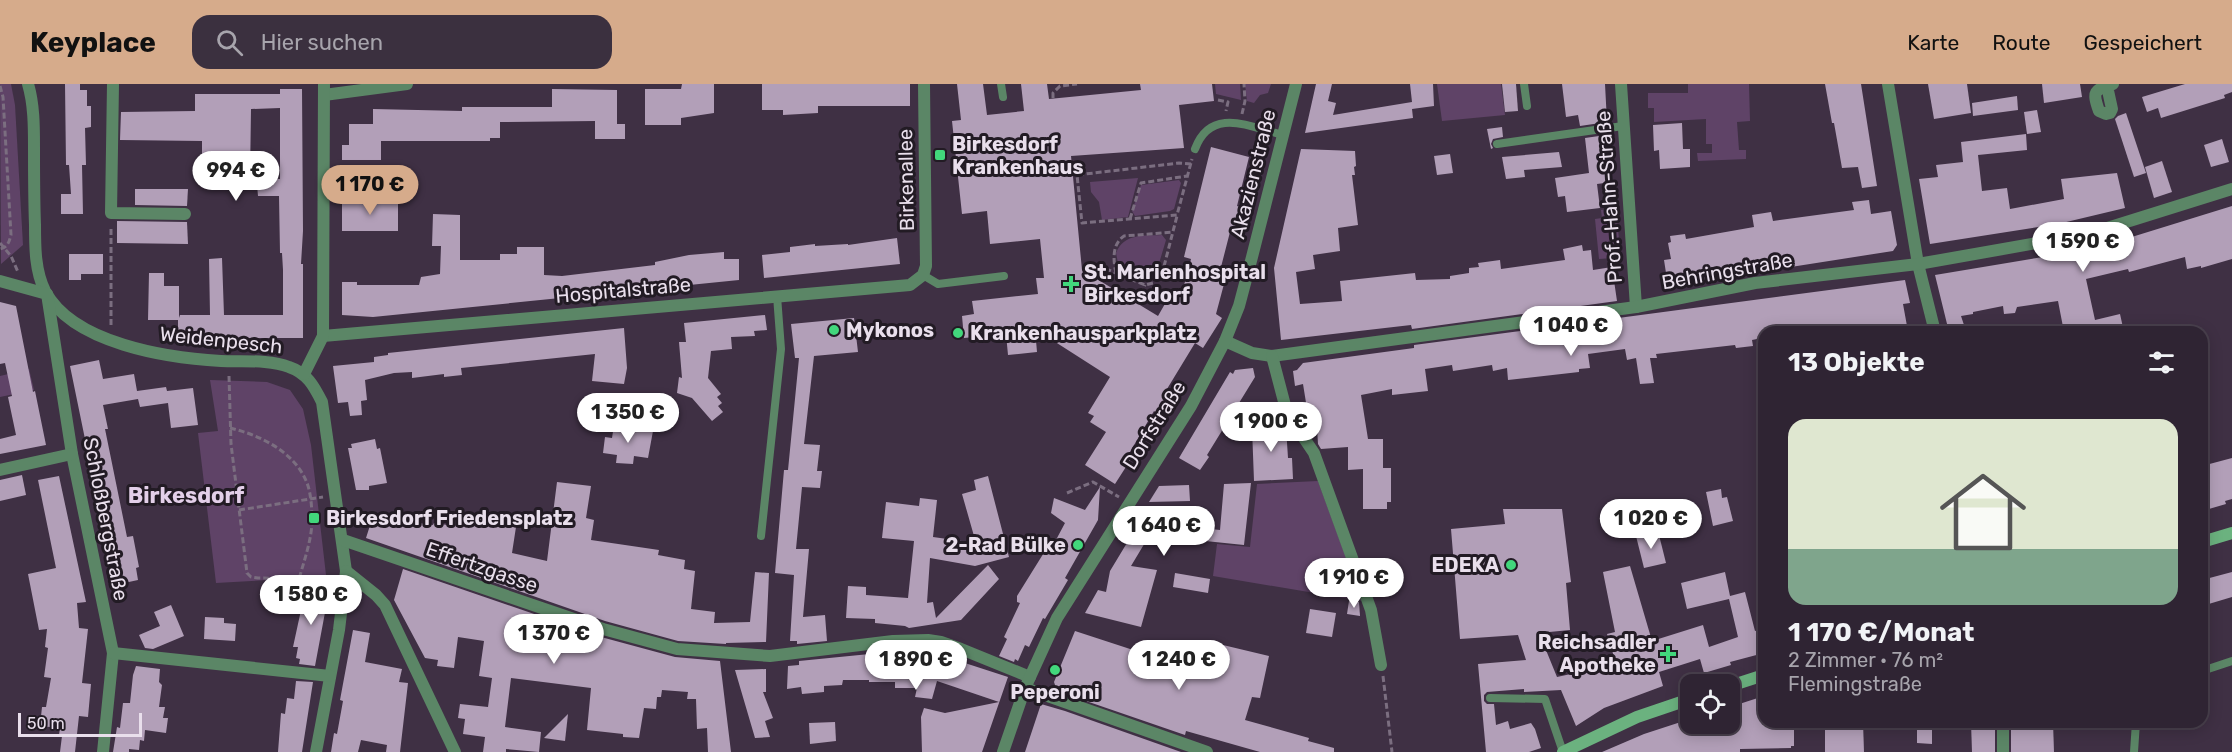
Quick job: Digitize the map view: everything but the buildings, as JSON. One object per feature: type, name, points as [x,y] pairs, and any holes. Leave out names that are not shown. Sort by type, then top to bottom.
[{"type":"street","name":"Weidenpesch","points":[[28,84],[33,119],[35,252],[39,278],[46,294],[58,308],[76,321],[111,340],[139,351],[169,357],[288,366],[304,374],[314,386],[322,402],[343,540],[346,576],[316,752]]},
{"type":"street","points":[[113,84],[111,213],[185,214]]},
{"type":"street","points":[[304,374],[323,336],[324,90],[407,84]]},
{"type":"street","name":"Birkenallee","points":[[923,275],[927,256],[924,84]]},
{"type":"street","name":"Akazienstraße","points":[[1225,342],[1239,306],[1296,84]]},
{"type":"street","name":"Prof.-Hahn-Straße","points":[[1621,84],[1636,307]]},
{"type":"street","points":[[1888,84],[1918,264],[1934,326]]},
{"type":"street","name":"Behringstraße","points":[[1225,342],[1252,353],[1272,356],[1636,307],[1755,283],[1918,264],[2088,234],[2232,189]]},
{"type":"street","name":"Hospitalstraße","points":[[323,336],[910,285],[923,275]]},
{"type":"street","points":[[0,281],[46,294]]},
{"type":"street","name":"Schloßbergstraße","points":[[46,294],[72,454],[113,652],[103,752]]},
{"type":"street","name":"Dorfstraße","points":[[1003,752],[1028,683],[1057,618],[1191,406],[1225,342]]},
{"type":"street","points":[[1272,356],[1287,413],[1314,453],[1371,610],[1381,665]]},
{"type":"street","points":[[0,470],[72,454]]},
{"type":"street","points":[[2208,540],[2232,533]]},
{"type":"street","name":"Effertzgasse","points":[[343,540],[603,629],[677,649],[770,656],[893,641],[941,642],[961,649],[1028,683],[1207,752]]},
{"type":"street","points":[[346,576],[376,595],[385,605],[455,752]]},
{"type":"street","points":[[113,652],[330,676]]},
{"type":"street","points":[[1740,683],[1758,677]]},
{"type":"street","points":[[1568,751],[1637,717],[1680,702]]},
{"type":"street","points":[[2003,728],[2003,752]]},
{"type":"lane","points":[[1001,84],[1003,97]]},
{"type":"lane","points":[[1524,84],[1527,106]]},
{"type":"lane","points":[[1195,149],[1204,132],[1223,122],[1283,135]]},
{"type":"lane","points":[[1497,144],[1623,126]]},
{"type":"lane","points":[[923,275],[938,284],[1004,276]]},
{"type":"lane","points":[[761,536],[781,349],[777,297]]},
{"type":"lane","points":[[2208,669],[2232,661]]},
{"type":"lane","points":[[1490,698],[1545,699],[1568,751]]},
{"type":"lane","points":[[2134,752],[2136,728]]},
{"type":"path","points":[[1053,98],[1053,93],[1060,86],[1077,84]]},
{"type":"path","points":[[1239,124],[1245,101],[1244,84]]},
{"type":"path","points":[[0,86],[4,113],[10,234],[9,243],[2,249]]},
{"type":"path","points":[[1218,100],[1228,102],[1223,122]]},
{"type":"path","points":[[0,117],[4,113]]},
{"type":"path","points":[[1090,271],[1095,266],[1099,266],[1145,285],[1153,283],[1162,274],[1195,149]]},
{"type":"path","points":[[1177,215],[1082,223],[1077,175],[1179,163],[1191,164]]},
{"type":"path","points":[[1130,219],[1141,183],[1188,175]]},
{"type":"path","points":[[111,213],[111,340]]},
{"type":"path","points":[[1116,273],[1115,247],[1118,240],[1124,236],[1173,232]]},
{"type":"path","points":[[0,243],[2,249],[11,256],[26,288]]},
{"type":"path","points":[[1142,303],[1140,296],[1145,285]]},
{"type":"path","points":[[229,362],[230,428],[248,573],[251,577],[258,578],[299,579],[346,576]]},
{"type":"path","points":[[230,428],[263,439],[296,464],[308,485],[312,521],[299,579]]},
{"type":"path","points":[[1067,493],[1094,482],[1129,502]]},
{"type":"path","points":[[239,510],[336,495]]},
{"type":"path","points":[[1381,665],[1392,752]]},
{"type":"shaded area","points":[[0,84],[11,84],[15,105],[23,245],[1,264]]},
{"type":"shaded area","points":[[1215,84],[1240,84],[1241,100],[1216,94]]},
{"type":"shaded area","points":[[1245,84],[1271,84],[1268,93],[1260,95],[1254,103],[1247,101]]},
{"type":"shaded area","points":[[1437,84],[1501,84],[1505,115],[1442,121]]},
{"type":"shaded area","points":[[1688,84],[1749,84],[1750,121],[1737,122],[1739,150],[1746,150],[1746,159],[1698,161],[1697,153],[1712,153],[1712,144],[1706,144],[1706,119],[1654,122],[1654,108],[1648,108],[1648,93],[1688,93]]},
{"type":"shaded area","points":[[1138,178],[1128,217],[1102,220],[1099,202],[1091,192],[1090,182]]},
{"type":"shaded area","points":[[1179,180],[1181,183],[1174,209],[1135,216],[1132,211],[1141,185]]},
{"type":"shaded area","points":[[1616,208],[1620,250],[1613,251],[1613,258],[1599,259],[1595,219],[1602,218],[1601,210]]},
{"type":"shaded area","points":[[1162,235],[1166,240],[1155,277],[1141,282],[1120,273],[1116,253],[1124,242],[1135,237]]},
{"type":"shaded area","points":[[29,369],[34,390],[0,397],[0,376]]},
{"type":"shaded area","points":[[210,380],[267,382],[290,390],[303,409],[311,445],[326,575],[216,583],[198,433],[218,431]]},
{"type":"shaded area","points":[[1318,481],[1362,601],[1213,576],[1217,544],[1250,547],[1257,484]]},
{"type":"place","name":"Birkesdorf Krankenhaus","points":[[940,155]]},
{"type":"place","name":"St. Marienhospital Birkesdorf","points":[[1071,284]]},
{"type":"place","name":"Mykonos","points":[[834,330]]},
{"type":"place","name":"Krankenhausparkplatz","points":[[958,333]]},
{"type":"place","name":"Birkesdorf Friedensplatz","points":[[314,518]]},
{"type":"place","name":"2-Rad Bülke","points":[[1078,545]]},
{"type":"place","name":"EDEKA","points":[[1511,565]]},
{"type":"place","name":"Reichsadler Apotheke","points":[[1668,654]]},
{"type":"place","name":"Peperoni","points":[[1055,670]]},
{"type":"district","name":"Birkesdorf","points":[[186,495]]}]
